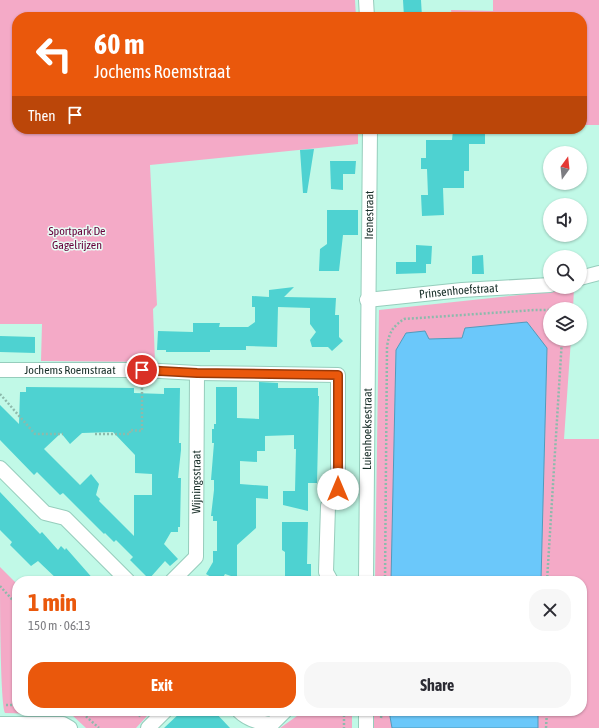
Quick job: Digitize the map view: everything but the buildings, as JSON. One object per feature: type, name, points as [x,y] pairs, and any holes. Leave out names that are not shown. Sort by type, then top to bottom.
[{"type":"street","points":[[366,0],[367,12]]},
{"type":"street","name":"Irenestraat","points":[[367,300],[370,134]]},
{"type":"street","points":[[587,276],[599,273]]},
{"type":"street","name":"Prinsenhoefstraat","points":[[367,300],[462,290],[543,285]]},
{"type":"street","name":"Luienhoeksestraat","points":[[366,576],[367,300]]},
{"type":"street","name":"Jochems Roemstraat","points":[[0,370],[142,370],[197,373],[338,375],[338,489],[328,506],[326,572],[328,576]]},
{"type":"street","name":"Wijningsstraat","points":[[177,576],[196,557],[197,373]]},
{"type":"street","points":[[1,472],[45,513],[65,518],[123,576]]},
{"type":"street","points":[[148,728],[160,716]]},
{"type":"street","points":[[246,716],[261,723],[272,724],[280,716]]},
{"type":"street","points":[[366,716],[366,728]]},
{"type":"street","points":[[0,724],[63,724],[70,728]]},
{"type":"path","points":[[385,576],[387,347],[390,331],[394,325],[404,319],[543,310]]},
{"type":"path","points":[[547,576],[562,346]]},
{"type":"path","points":[[95,434],[130,434],[130,430],[142,431],[142,370]]},
{"type":"path","points":[[0,394],[35,434],[63,434]]},
{"type":"path","points":[[0,586],[12,599]]},
{"type":"path","points":[[6,705],[12,705]]},
{"type":"path","points":[[86,716],[99,728]]},
{"type":"path","points":[[344,716],[344,728]]},
{"type":"path","points":[[546,728],[547,716]]},
{"type":"green space","name":"Sportpark De Gagelrijzen","points":[[0,0],[355,0],[356,12],[12,12],[12,134],[358,134],[358,144],[150,165],[157,305],[153,309],[155,362],[41,361],[42,324],[0,324]]},
{"type":"green space","points":[[493,0],[599,0],[599,125],[587,125],[587,12],[451,12],[451,10],[493,11]]},
{"type":"green space","points":[[543,292],[543,294],[574,294],[573,302],[543,302],[543,346],[571,346],[564,439],[599,439],[599,728],[538,728],[538,716],[587,716],[587,576],[541,576],[547,348],[465,328],[462,338],[429,339],[406,333],[396,350],[391,576],[375,576],[379,310]]},
{"type":"green space","points":[[0,567],[12,579],[12,713],[5,713],[3,704]]},
{"type":"green space","points":[[73,716],[147,716],[136,728],[86,728]]},
{"type":"green space","points":[[297,716],[352,716],[352,728],[280,728]]},
{"type":"green space","points":[[374,716],[390,716],[392,728],[374,728]]},
{"type":"water","points":[[527,322],[543,343],[543,346],[547,348],[541,576],[391,576],[396,350],[406,333],[425,331],[429,339],[462,338],[465,328]]},
{"type":"water","points":[[390,716],[538,716],[538,728],[392,728]]},
{"type":"route","points":[[142,370],[197,373],[338,375],[338,489]]}]
